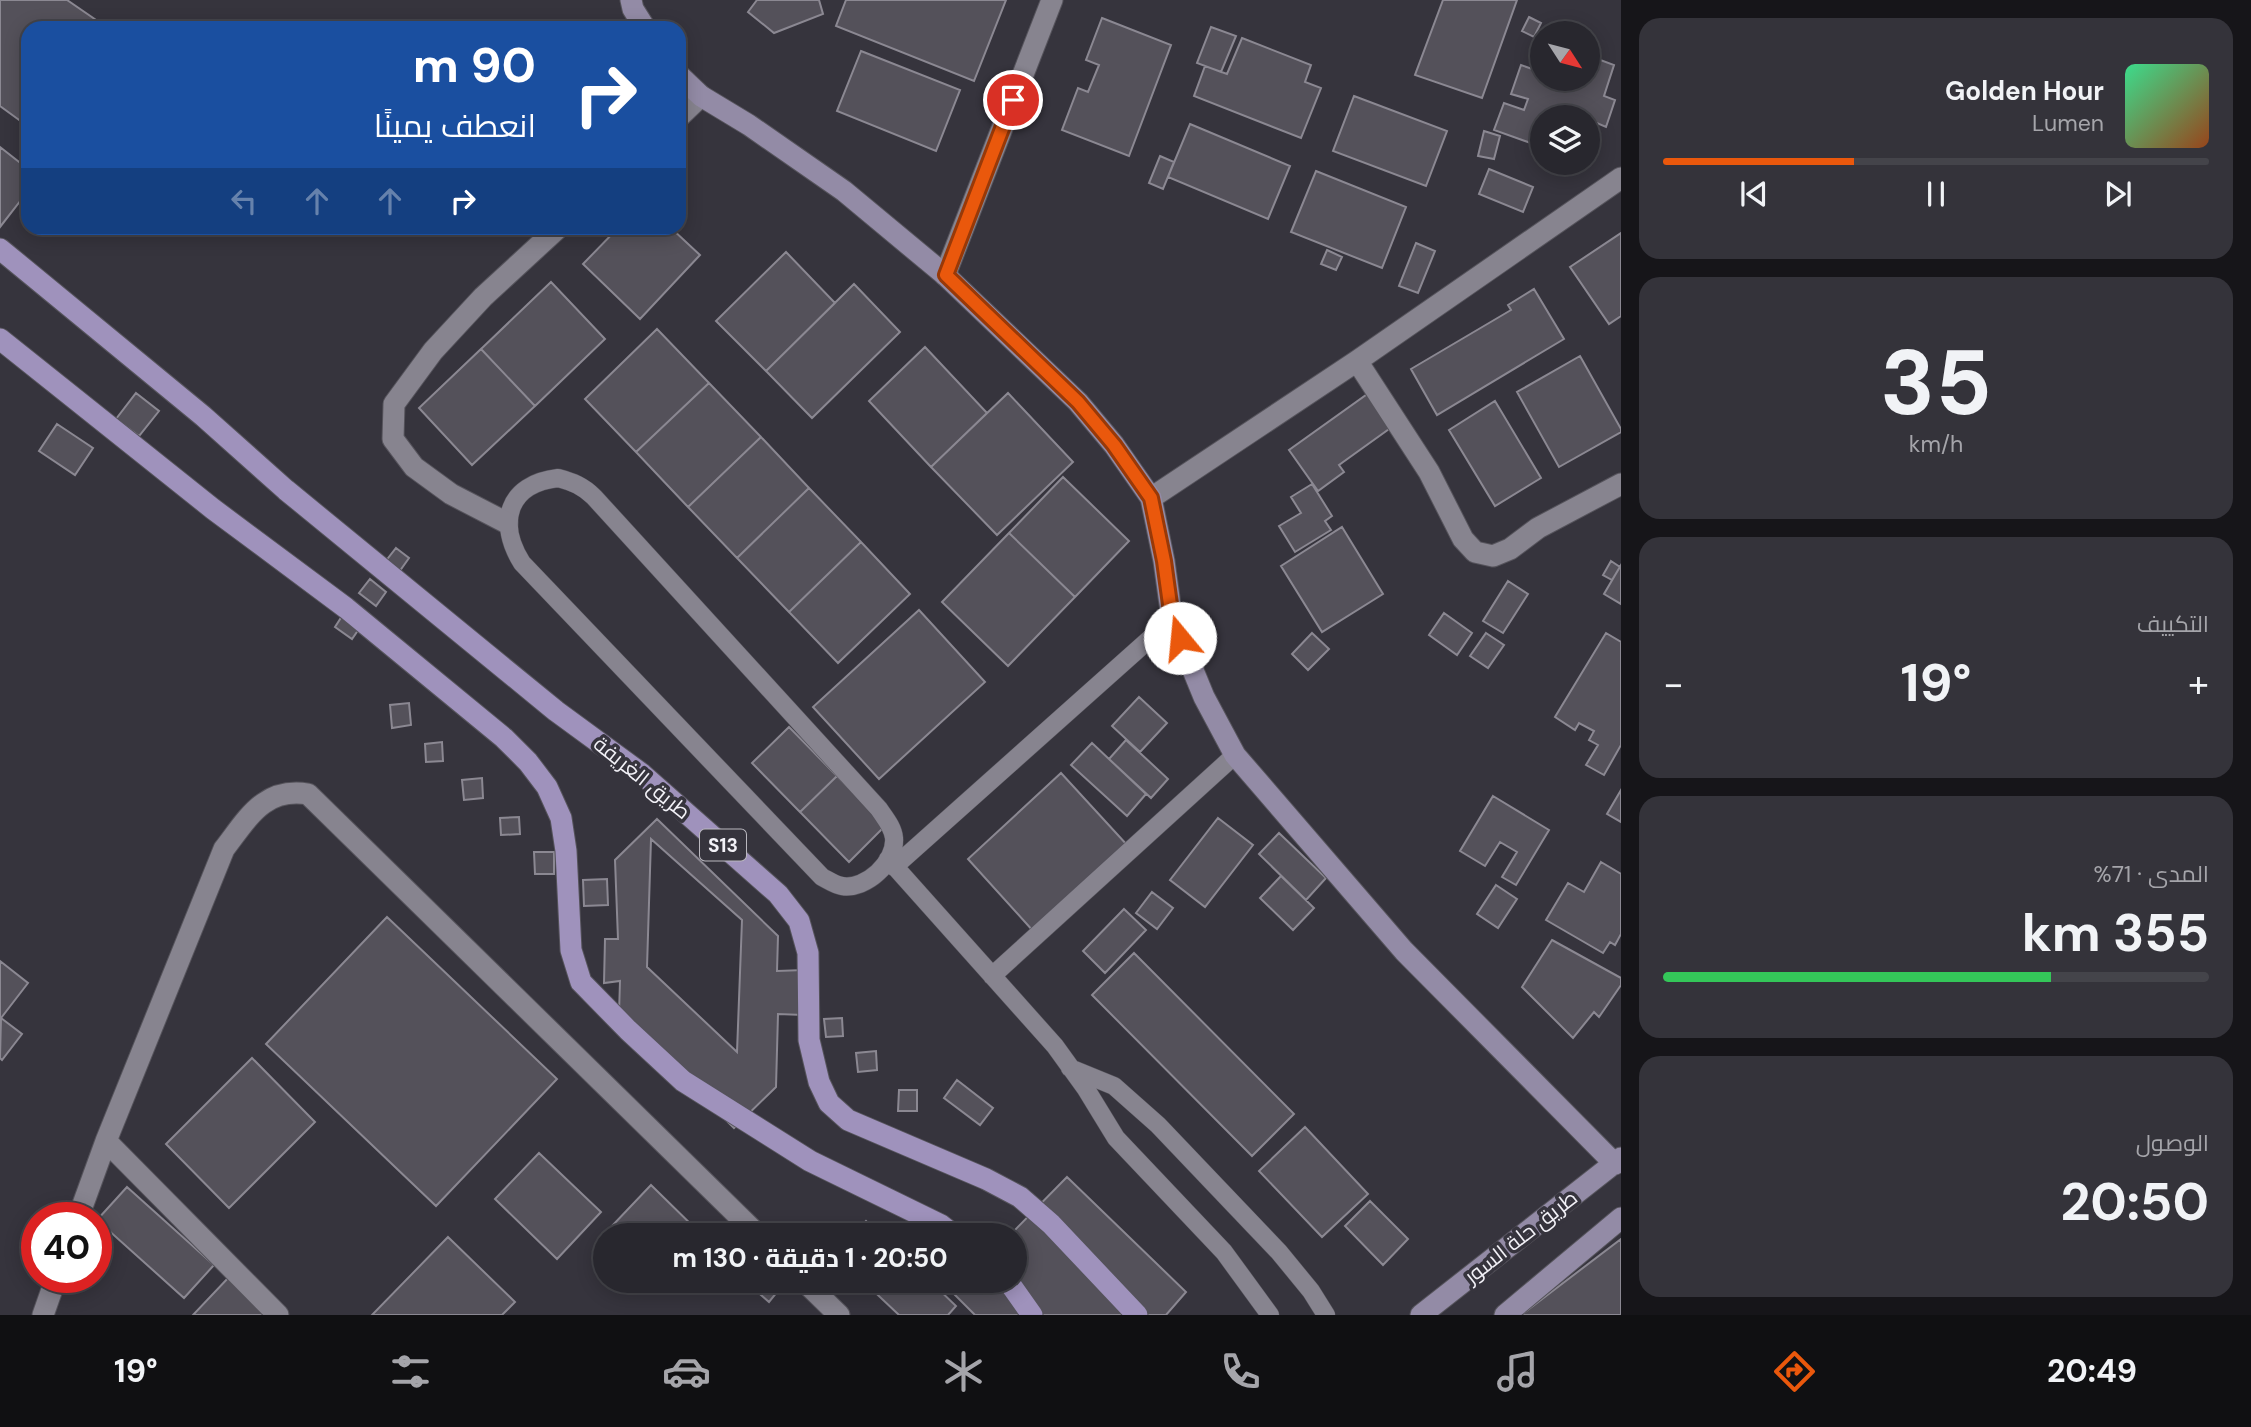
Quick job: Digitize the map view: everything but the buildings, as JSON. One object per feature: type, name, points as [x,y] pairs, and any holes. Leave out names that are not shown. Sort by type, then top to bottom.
[{"type":"main road","name":"طريق الغريفة","points":[[0,249],[203,416],[286,490],[525,685],[642,774],[778,894],[799,921],[808,953],[809,1040],[819,1082],[829,1103],[848,1121],[986,1179],[1020,1197],[1051,1224],[1137,1315]]},
{"type":"main road","points":[[0,339],[213,509],[357,617],[504,738],[528,762],[547,787],[561,818],[566,851],[571,950],[581,982],[637,1038],[683,1081],[810,1161],[937,1223]]},
{"type":"main road","points":[[1016,1293],[1032,1315]]},
{"type":"street","points":[[631,0],[641,21]]},
{"type":"street","points":[[946,275],[1052,0]]},
{"type":"street","points":[[686,82],[701,96],[749,125],[844,191],[946,275],[1078,402],[1114,445],[1151,498],[1172,619],[1204,697],[1235,755],[1404,951],[1618,1161]]},
{"type":"street","points":[[686,110],[701,96]]},
{"type":"street","points":[[1151,498],[1357,361],[1621,178]]},
{"type":"street","points":[[507,523],[451,494],[414,467],[393,439],[394,404],[433,351],[475,306],[551,235]]},
{"type":"street","points":[[1357,361],[1429,472],[1464,539],[1475,552],[1493,556],[1510,549],[1538,528],[1621,484]]},
{"type":"street","points":[[84,1202],[225,849],[253,811],[274,796],[294,792],[309,794],[746,1223]]},
{"type":"street","points":[[106,1141],[278,1315]]},
{"type":"street","name":"طريق حلة السور","points":[[1421,1315],[1618,1161]]},
{"type":"street","points":[[1504,1315],[1621,1218]]},
{"type":"street","points":[[43,1315],[51,1293]]},
{"type":"street","points":[[816,1293],[839,1315]]},
{"type":"lane","points":[[891,863],[894,835],[879,809],[584,487],[558,478],[543,480],[519,496],[507,523],[514,550],[522,563],[822,877],[842,886],[855,886],[891,863],[1172,619]]},
{"type":"lane","points":[[992,976],[1235,755]]},
{"type":"lane","points":[[891,863],[1055,1046],[1086,1088],[1116,1138],[1224,1252],[1270,1315]]},
{"type":"lane","points":[[1070,1068],[1114,1086],[1158,1125],[1279,1252],[1311,1291],[1326,1315]]},
{"type":"route","points":[[1013,100],[946,275],[1078,402],[1114,445],[1151,498],[1172,619],[1180,638]]}]
